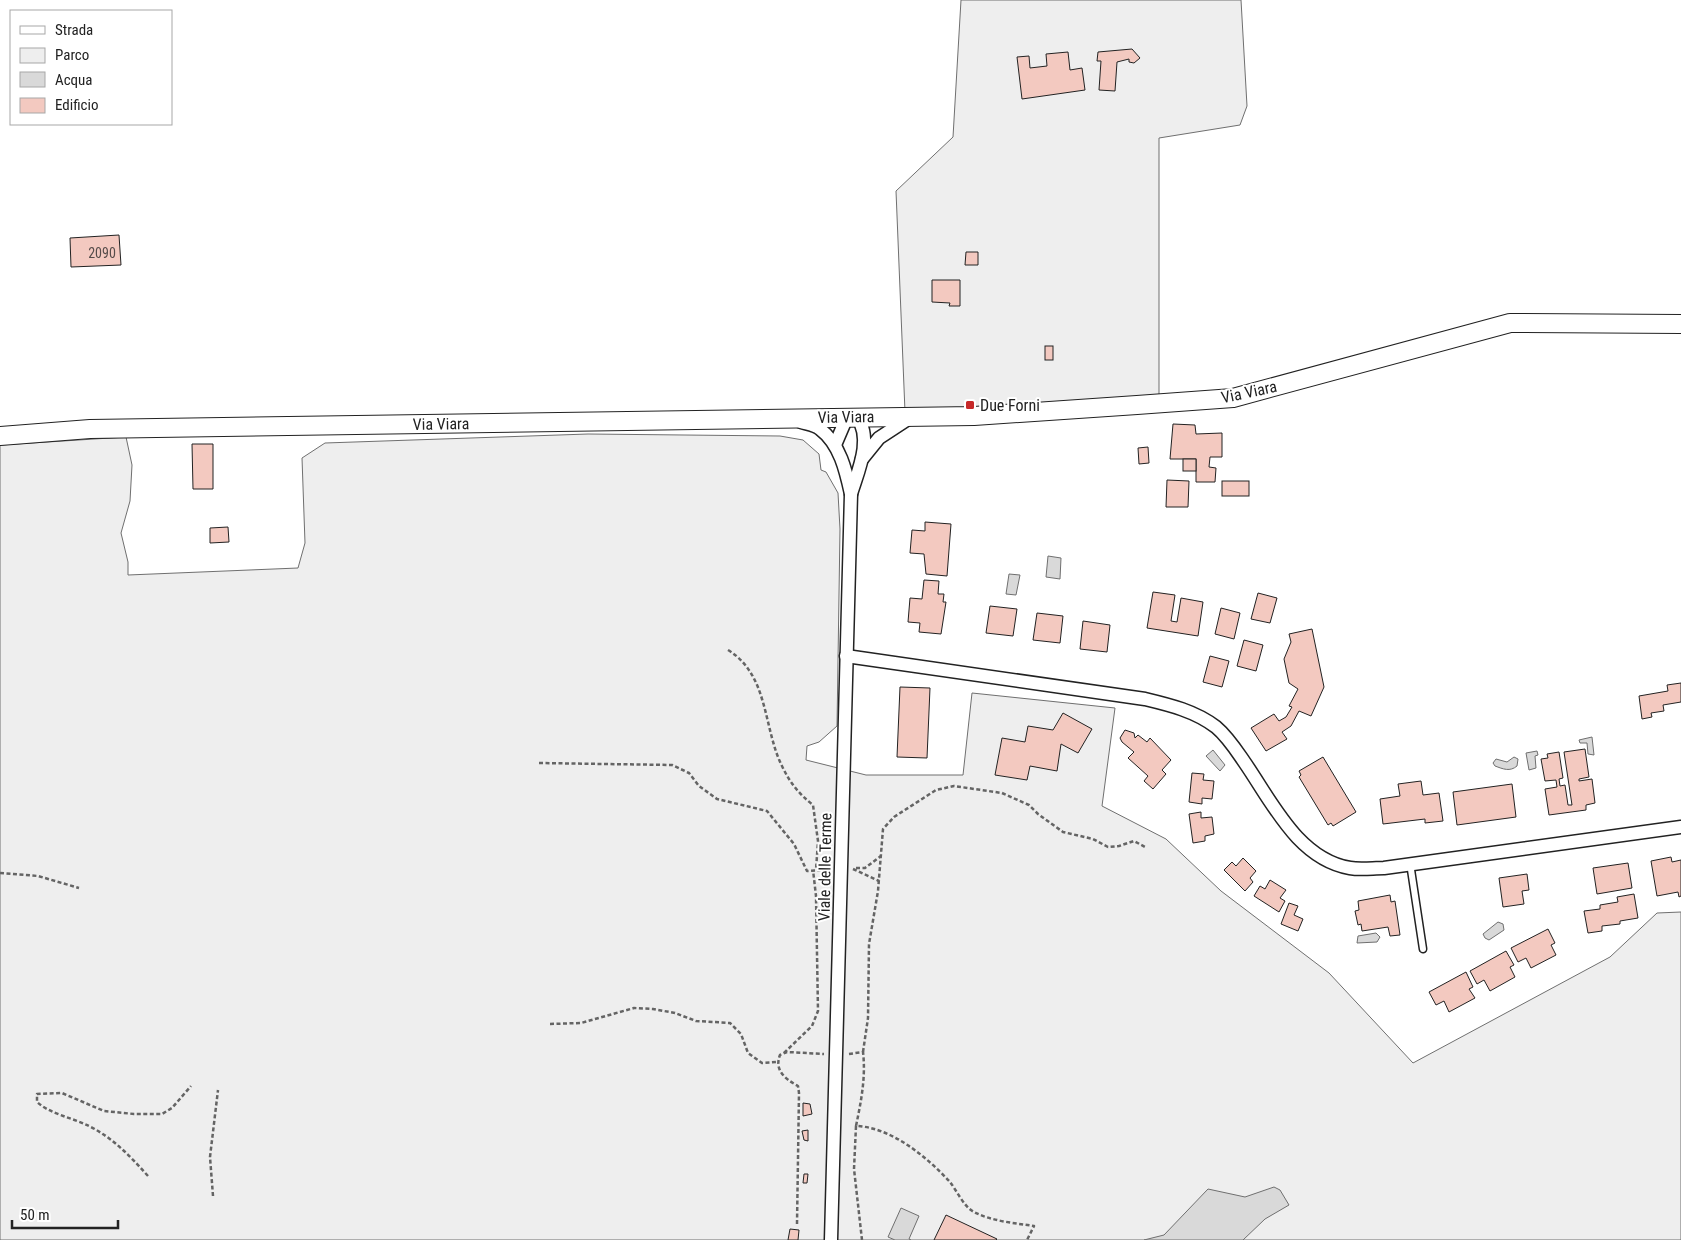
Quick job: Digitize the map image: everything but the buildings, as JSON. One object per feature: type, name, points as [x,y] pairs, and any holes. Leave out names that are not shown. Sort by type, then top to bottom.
[{"type":"main road","name":"Via Viara","points":[[0,436],[90,429],[974,416],[1232,398],[1510,324],[1681,324]]},
{"type":"street","name":"Viale delle Terme","points":[[862,459],[879,438],[913,416]]},
{"type":"street","name":"Viale delle Terme","points":[[831,1240],[851,494],[862,459],[864,433],[862,424],[852,417]]},
{"type":"street","points":[[835,445],[852,417]]},
{"type":"street","name":"Viale delle Terme","points":[[791,418],[820,429],[835,445],[844,466],[851,494]]},
{"type":"street","points":[[846,656],[1145,699],[1176,706],[1202,718],[1225,736],[1288,828],[1321,858],[1343,866],[1364,869],[1410,864],[1681,827]]},
{"type":"lane","points":[[1410,864],[1423,949]]},
{"type":"path","points":[[728,650],[740,657],[752,674],[762,695],[781,765],[795,790],[813,805],[818,842],[815,870],[818,1012],[812,1026],[780,1055],[777,1062],[780,1073],[798,1086],[799,1093],[797,1224]]},
{"type":"path","points":[[539,763],[672,765],[689,773],[699,786],[717,799],[767,811],[794,844],[807,871],[835,870]]},
{"type":"path","points":[[862,1240],[854,1169],[856,1126],[863,1092],[863,1052],[868,1018],[870,944],[879,881],[883,829],[894,817],[936,790],[954,786],[1002,793],[1029,805],[1063,832],[1093,839],[1108,847],[1134,841],[1147,848]]},
{"type":"path","points":[[845,869],[865,868],[881,856]]},
{"type":"path","points":[[854,868],[879,881]]},
{"type":"path","points":[[0,872],[38,876],[79,888]]},
{"type":"path","points":[[550,1024],[581,1024],[634,1008],[653,1009],[674,1013],[696,1021],[730,1023],[740,1034],[748,1053],[762,1063],[777,1062]]},
{"type":"path","points":[[847,1054],[863,1052]]},
{"type":"path","points":[[784,1053],[830,1054]]},
{"type":"path","points":[[148,1176],[118,1144],[90,1127],[44,1108],[37,1102],[37,1094],[62,1093],[104,1111],[162,1114],[172,1108],[192,1086]]},
{"type":"path","points":[[213,1196],[210,1157],[218,1090]]},
{"type":"path","points":[[856,1126],[885,1131],[906,1146],[950,1183],[972,1212],[1009,1222],[1034,1226],[1028,1240]]},
{"type":"green space","points":[[961,0],[1241,0],[1247,106],[1240,125],[1159,138],[1159,410],[905,412],[896,191],[953,137]]},
{"type":"green space","points":[[588,434],[780,436],[803,440],[819,454],[821,470],[826,472],[838,493],[840,529],[837,726],[819,742],[807,746],[806,760],[866,775],[963,775],[972,693],[1115,708],[1102,806],[1166,839],[1221,891],[1329,973],[1413,1063],[1610,957],[1657,913],[1681,912],[1681,1240],[0,1240],[0,445],[126,437],[132,465],[130,501],[121,533],[128,562],[128,575],[298,568],[305,543],[302,458],[325,443]]},
{"type":"water","points":[[1048,556],[1061,558],[1060,579],[1046,577]]},
{"type":"water","points":[[1009,574],[1020,575],[1016,595],[1006,594]]},
{"type":"water","points":[[1592,737],[1594,755],[1588,754],[1587,743],[1580,743],[1579,740]]},
{"type":"water","points":[[1213,750],[1225,765],[1220,771],[1206,756]]},
{"type":"water","points":[[1537,751],[1538,755],[1535,756],[1536,768],[1529,770],[1526,753]]},
{"type":"water","points":[[1514,757],[1518,759],[1517,766],[1512,769],[1501,768],[1493,763],[1496,759],[1507,762]]},
{"type":"water","points":[[1498,922],[1503,924],[1504,930],[1489,940],[1485,938],[1483,934]]},
{"type":"water","points":[[1376,933],[1380,937],[1377,942],[1357,943],[1358,936]]},
{"type":"water","points":[[1274,1187],[1280,1190],[1289,1205],[1265,1219],[1243,1240],[1144,1240],[1164,1235],[1208,1189],[1245,1197]]},
{"type":"water","points":[[901,1208],[919,1216],[909,1239],[911,1240],[895,1240],[888,1237]]},
{"type":"place","name":"Due Forni","points":[[970,405]]}]
